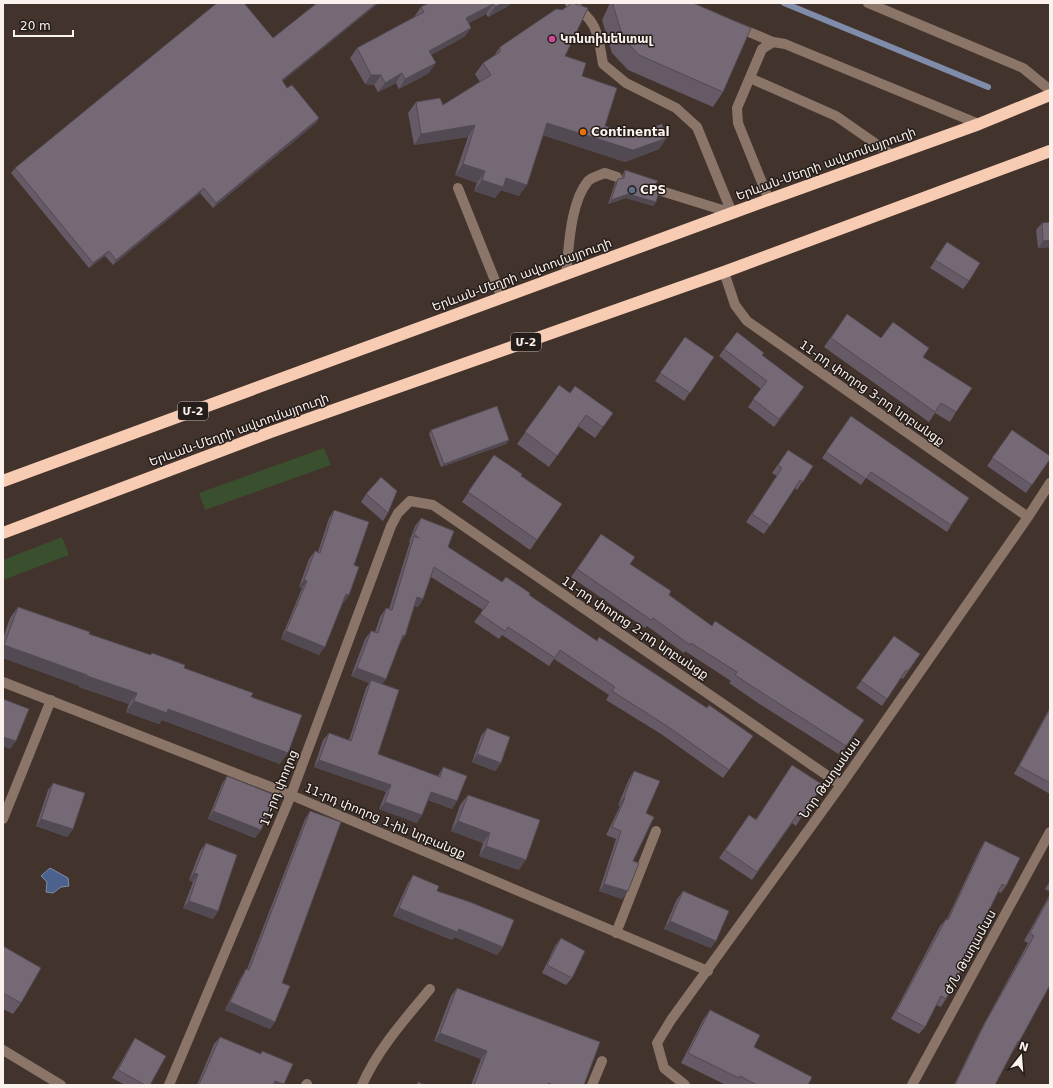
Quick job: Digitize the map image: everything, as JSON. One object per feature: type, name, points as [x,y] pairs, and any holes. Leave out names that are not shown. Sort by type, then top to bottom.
[{"type":"highway","name":"Երևան-Մեղրի ավտոմայրուղի","points":[[3,481],[732,213],[979,124],[1050,95]]},
{"type":"highway","name":"Երևան-Մեղրի ավտոմայրուղի","points":[[3,533],[272,432],[724,272],[1050,151]]},
{"type":"street","points":[[570,3],[580,10],[597,30],[604,64],[626,83],[676,108],[697,127],[732,213]]},
{"type":"street","points":[[868,3],[1023,68],[1050,90]]},
{"type":"street","points":[[729,24],[773,42],[785,44],[979,124]]},
{"type":"street","points":[[769,200],[738,123],[737,108],[762,49],[773,42]]},
{"type":"street","points":[[750,78],[836,116],[892,155]]},
{"type":"street","points":[[566,274],[571,227],[582,193],[589,180],[605,173],[617,177]]},
{"type":"street","points":[[458,188],[502,298]]},
{"type":"street","points":[[658,190],[732,213]]},
{"type":"street","name":"11-րդ փողոց 3-րդ նրբանցք","points":[[724,272],[735,305],[747,321],[1028,517]]},
{"type":"street","name":"Նոր Թաղամաս","points":[[685,1085],[664,1068],[657,1043],[671,1020],[708,971],[841,785],[1028,517],[1050,483]]},
{"type":"street","name":"11-րդ փողոց 2-րդ նրբանցք","points":[[410,501],[433,505],[841,785]]},
{"type":"street","name":"11-րդ փողոց","points":[[169,1085],[291,795],[391,526],[398,513],[410,501]]},
{"type":"street","name":"11-րդ փողոց 1-ին նրբանցք","points":[[3,682],[291,795],[708,971]]},
{"type":"street","points":[[3,819],[51,700]]},
{"type":"street","points":[[616,933],[656,831]]},
{"type":"street","name":"Ժ/Ն Թաղամաս","points":[[912,1085],[1050,832]]},
{"type":"street","points":[[362,1085],[370,1066],[402,1022],[430,989]]},
{"type":"street","points":[[3,1050],[61,1085]]},
{"type":"street","points":[[592,1085],[602,1061]]},
{"type":"green space","points":[[324,448],[331,465],[205,510],[199,493]]},
{"type":"green space","points":[[62,537],[69,555],[3,580],[3,560]]},
{"type":"water","points":[[50,868],[68,878],[69,886],[61,887],[53,893],[46,892],[47,882],[41,876]]},
{"type":"building","points":[[217,3],[244,3],[273,38],[317,3],[377,3],[282,80],[287,88],[292,85],[319,118],[216,203],[204,188],[116,260],[109,251],[93,263],[15,168]]},
{"type":"building","points":[[429,3],[503,3],[495,7],[493,4],[466,18],[471,28],[429,51],[436,63],[405,79],[402,73],[385,83],[381,75],[371,75],[357,48],[424,12],[421,7]]},
{"type":"building","points":[[572,3],[588,8],[565,56],[586,63],[582,76],[617,88],[605,126],[632,135],[662,124],[667,138],[633,150],[547,123],[527,185],[506,178],[503,187],[482,180],[485,171],[463,164],[475,125],[421,134],[416,102],[440,98],[443,105],[491,75],[483,63],[500,52],[500,47],[556,9],[562,10]]},
{"type":"building","points":[[614,3],[693,3],[751,28],[723,92],[639,55],[623,38],[613,5]]},
{"type":"building","points":[[625,170],[658,181],[654,185],[656,190],[659,192],[656,202],[628,194],[611,200],[618,179],[624,178]]},
{"type":"building","points":[[1050,222],[1050,240],[1043,241],[1042,223]]},
{"type":"building","points":[[947,242],[980,263],[969,281],[935,260]]},
{"type":"building","points":[[847,314],[881,338],[893,322],[929,348],[923,357],[972,388],[956,412],[941,403],[935,412],[831,338]]},
{"type":"building","points":[[737,332],[764,353],[762,355],[804,387],[779,419],[753,399],[767,381],[724,349]]},
{"type":"building","points":[[685,337],[714,357],[690,393],[660,373]]},
{"type":"building","points":[[559,385],[570,393],[575,386],[613,413],[603,427],[586,415],[557,456],[525,432]]},
{"type":"building","points":[[497,406],[509,440],[444,464],[431,430]]},
{"type":"building","points":[[851,416],[969,498],[951,525],[871,472],[866,479],[826,452]]},
{"type":"building","points":[[1012,430],[1050,456],[1050,459],[1032,485],[992,458]]},
{"type":"building","points":[[788,450],[813,466],[803,482],[800,480],[770,526],[752,514],[782,468],[778,465]]},
{"type":"building","points":[[494,455],[522,474],[521,476],[562,504],[537,540],[468,492]]},
{"type":"building","points":[[381,477],[397,491],[388,513],[366,494]]},
{"type":"building","points":[[334,510],[369,522],[354,565],[359,567],[349,595],[346,594],[325,647],[286,631],[307,581],[304,580],[315,551],[320,553]]},
{"type":"building","points":[[421,518],[454,531],[448,547],[502,582],[506,577],[530,593],[529,595],[597,641],[599,637],[707,708],[709,705],[753,736],[729,770],[667,726],[612,691],[615,687],[560,650],[555,658],[508,627],[505,631],[480,614],[489,602],[434,567],[423,599],[417,597],[405,636],[403,635],[386,679],[357,668],[371,631],[378,633],[386,608],[392,610],[414,536],[419,538],[414,534]]},
{"type":"building","points":[[601,534],[635,557],[630,564],[671,591],[669,595],[712,626],[715,621],[864,720],[846,746],[735,675],[737,672],[691,643],[690,645],[653,618],[651,620],[577,569]]},
{"type":"building","points":[[18,607],[90,632],[89,634],[151,655],[152,653],[185,665],[184,668],[253,693],[251,697],[302,715],[288,753],[168,709],[167,713],[134,701],[137,693],[4,645]]},
{"type":"building","points":[[894,636],[920,654],[908,671],[906,670],[887,699],[861,681]]},
{"type":"building","points":[[371,680],[399,690],[378,754],[440,777],[443,767],[467,776],[457,801],[431,792],[422,815],[385,802],[391,785],[319,760],[329,733],[351,741]]},
{"type":"building","points":[[3,699],[29,709],[16,741],[3,737]]},
{"type":"building","points":[[1050,709],[1050,783],[1019,766]]},
{"type":"building","points":[[487,728],[510,737],[501,763],[477,754]]},
{"type":"building","points":[[792,765],[823,785],[801,818],[797,815],[757,872],[725,850],[749,815],[756,820]]},
{"type":"building","points":[[634,771],[660,781],[646,813],[654,817],[633,861],[639,863],[628,891],[604,884],[621,831],[612,827],[625,798],[624,797]]},
{"type":"building","points":[[227,776],[275,795],[261,830],[213,811]]},
{"type":"building","points":[[53,783],[85,793],[73,829],[41,819]]},
{"type":"building","points":[[468,795],[540,820],[526,860],[486,846],[490,833],[458,821]]},
{"type":"building","points":[[310,811],[341,822],[282,983],[290,986],[275,1022],[230,1002],[246,969],[249,970]]},
{"type":"building","points":[[985,841],[1020,858],[1006,886],[1002,884],[977,934],[979,935],[946,999],[941,996],[925,1027],[896,1012],[946,919],[948,920]]},
{"type":"building","points":[[206,843],[237,855],[218,911],[189,901],[198,874],[194,873]]},
{"type":"building","points":[[413,875],[439,886],[437,891],[470,902],[514,920],[503,947],[459,929],[457,932],[399,908]]},
{"type":"building","points":[[683,891],[729,911],[716,941],[670,921]]},
{"type":"building","points":[[1050,896],[1050,985],[995,1085],[955,1085],[985,1023],[1034,936],[1030,933]]},
{"type":"building","points":[[561,938],[585,951],[572,978],[547,965]]},
{"type":"building","points":[[3,946],[41,968],[21,1003],[3,993]]},
{"type":"building","points":[[457,988],[600,1042],[584,1085],[554,1085],[548,1083],[548,1085],[474,1085],[487,1051],[440,1033]]},
{"type":"building","points":[[710,1010],[760,1035],[754,1047],[812,1077],[808,1085],[757,1085],[740,1076],[739,1078],[688,1053]]},
{"type":"building","points":[[220,1037],[261,1054],[262,1051],[293,1064],[284,1084],[275,1081],[273,1085],[199,1085]]},
{"type":"building","points":[[135,1038],[166,1056],[150,1085],[145,1085],[118,1070]]},
{"type":"building","points":[[418,1082],[425,1085],[417,1085]]},
{"type":"waterway","points":[[784,3],[988,87]]},
{"type":"place","name":"Կոնտինենտալ","points":[[552,39]]},
{"type":"place","name":"Continental","points":[[583,132]]},
{"type":"place","name":"CPS","points":[[632,190]]}]
